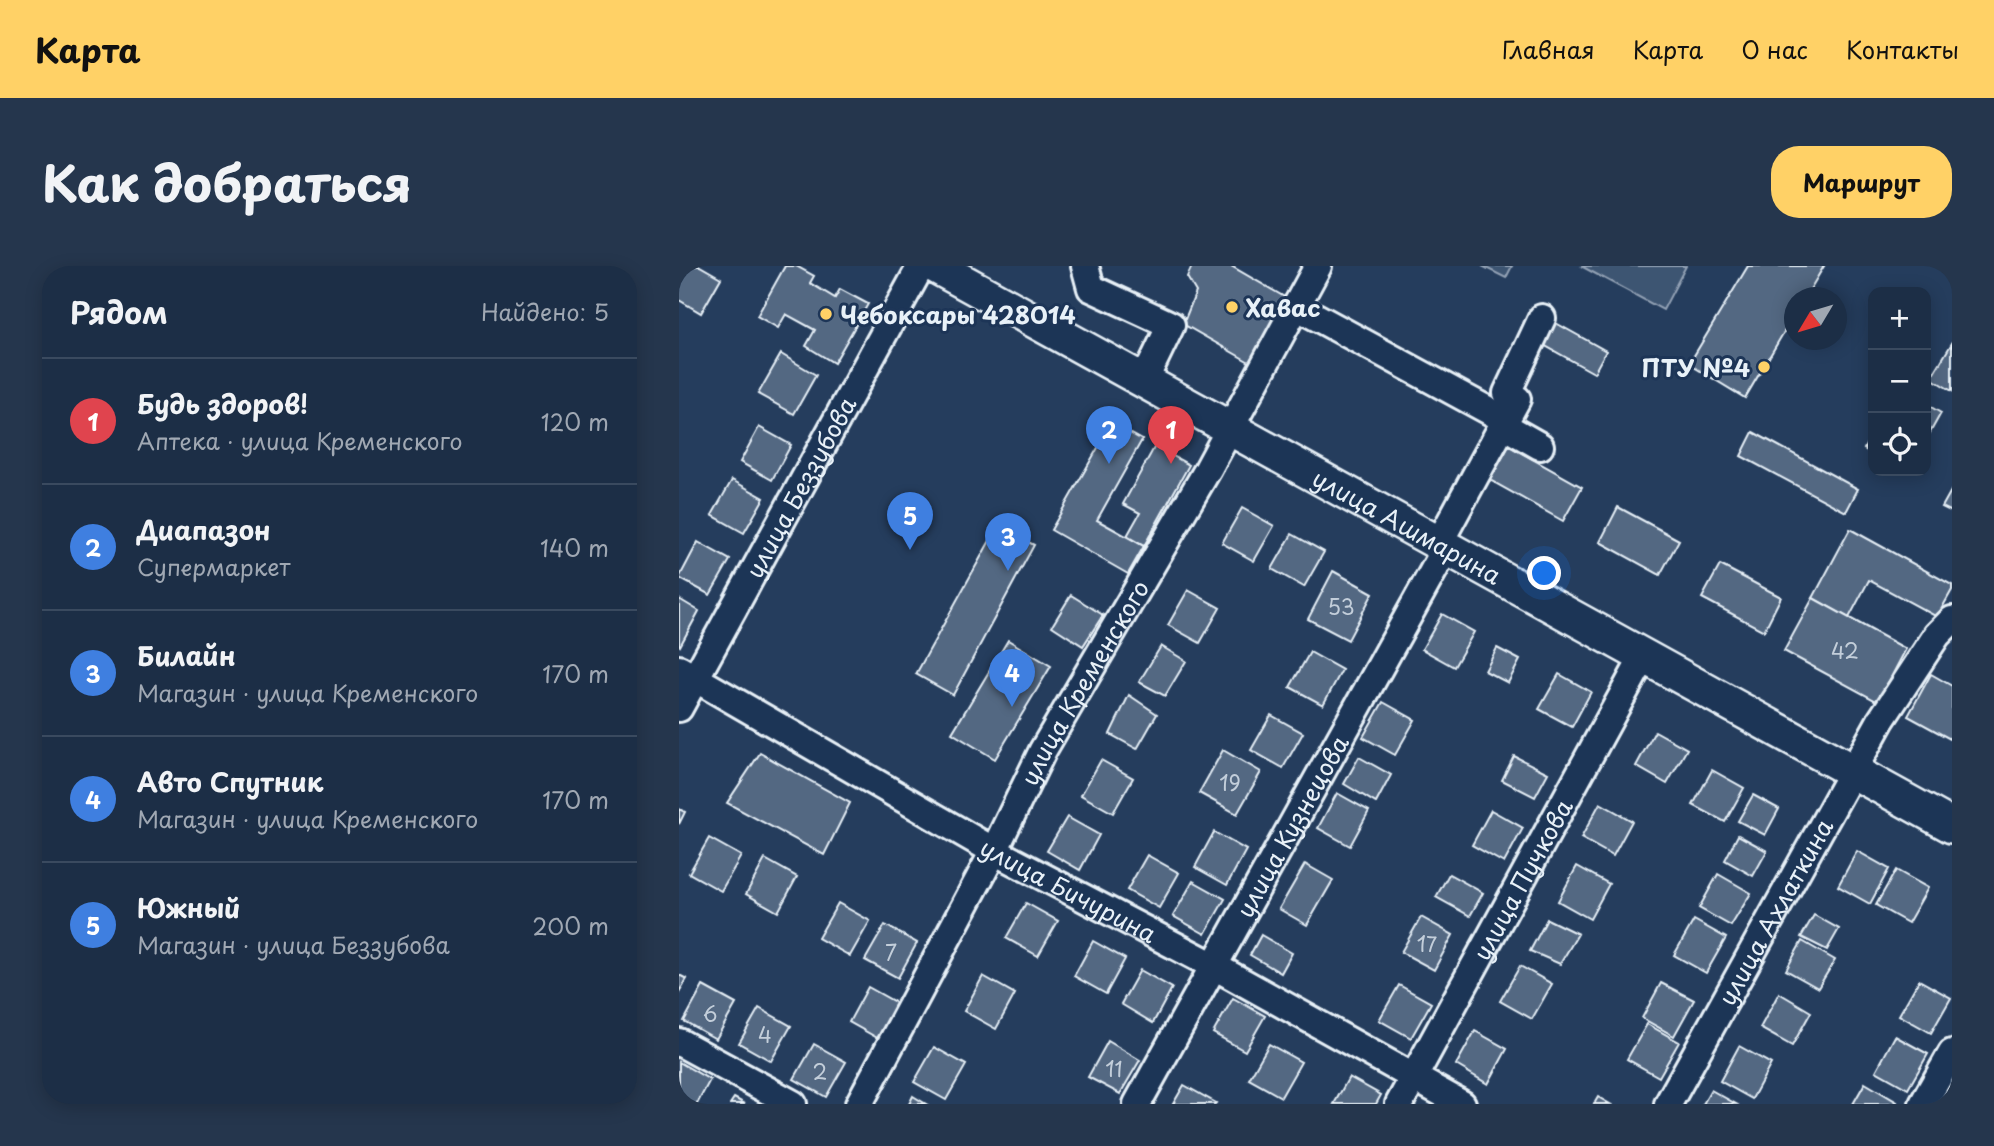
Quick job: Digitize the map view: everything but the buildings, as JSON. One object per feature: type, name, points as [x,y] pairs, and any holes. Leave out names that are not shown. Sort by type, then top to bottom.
[{"type":"main road","name":"улица Ашмарина","points":[[938,267],[1952,826]]},
{"type":"street","points":[[1085,266],[1091,288],[1171,325],[1144,381]]},
{"type":"street","name":"улица Кременского","points":[[859,1104],[994,851],[1043,750],[1208,468],[1318,266]]},
{"type":"street","name":"улица Беззубова","points":[[679,708],[687,673],[938,267]]},
{"type":"street","points":[[1296,306],[1505,422],[1540,446]]},
{"type":"street","points":[[1505,422],[1517,399],[1507,393],[1542,318]]},
{"type":"street","name":"улица Кузнецова","points":[[1137,1104],[1443,545],[1505,422]]},
{"type":"street","name":"улица Ахлаткина","points":[[1668,1104],[1881,720],[1937,635],[1952,620]]},
{"type":"street","name":"улица Пучкова","points":[[1399,1104],[1644,656]]},
{"type":"street","name":"улица Бичурина","points":[[687,673],[994,851],[1214,967],[1462,1104]]},
{"type":"street","points":[[679,1042],[793,1104]]},
{"type":"street","points":[[1923,1104],[1952,1053]]},
{"type":"shaded area","points":[[1482,266],[1512,266],[1506,278]]},
{"type":"shaded area","points":[[1581,266],[1686,266],[1663,310]]},
{"type":"place","name":"Хавас","points":[[1232,307]]},
{"type":"place","name":"Чебоксары 428014","points":[[826,314]]},
{"type":"place","name":"ПТУ №4","points":[[1764,367]]},
{"type":"place","name":"Диапазон","points":[[1109,464]]},
{"type":"place","name":"Будь здоров!","points":[[1171,464]]},
{"type":"place","name":"Южный","points":[[910,550]]},
{"type":"place","name":"Билайн","points":[[1008,571]]},
{"type":"place","name":"Авто Спутник","points":[[1012,707]]}]
